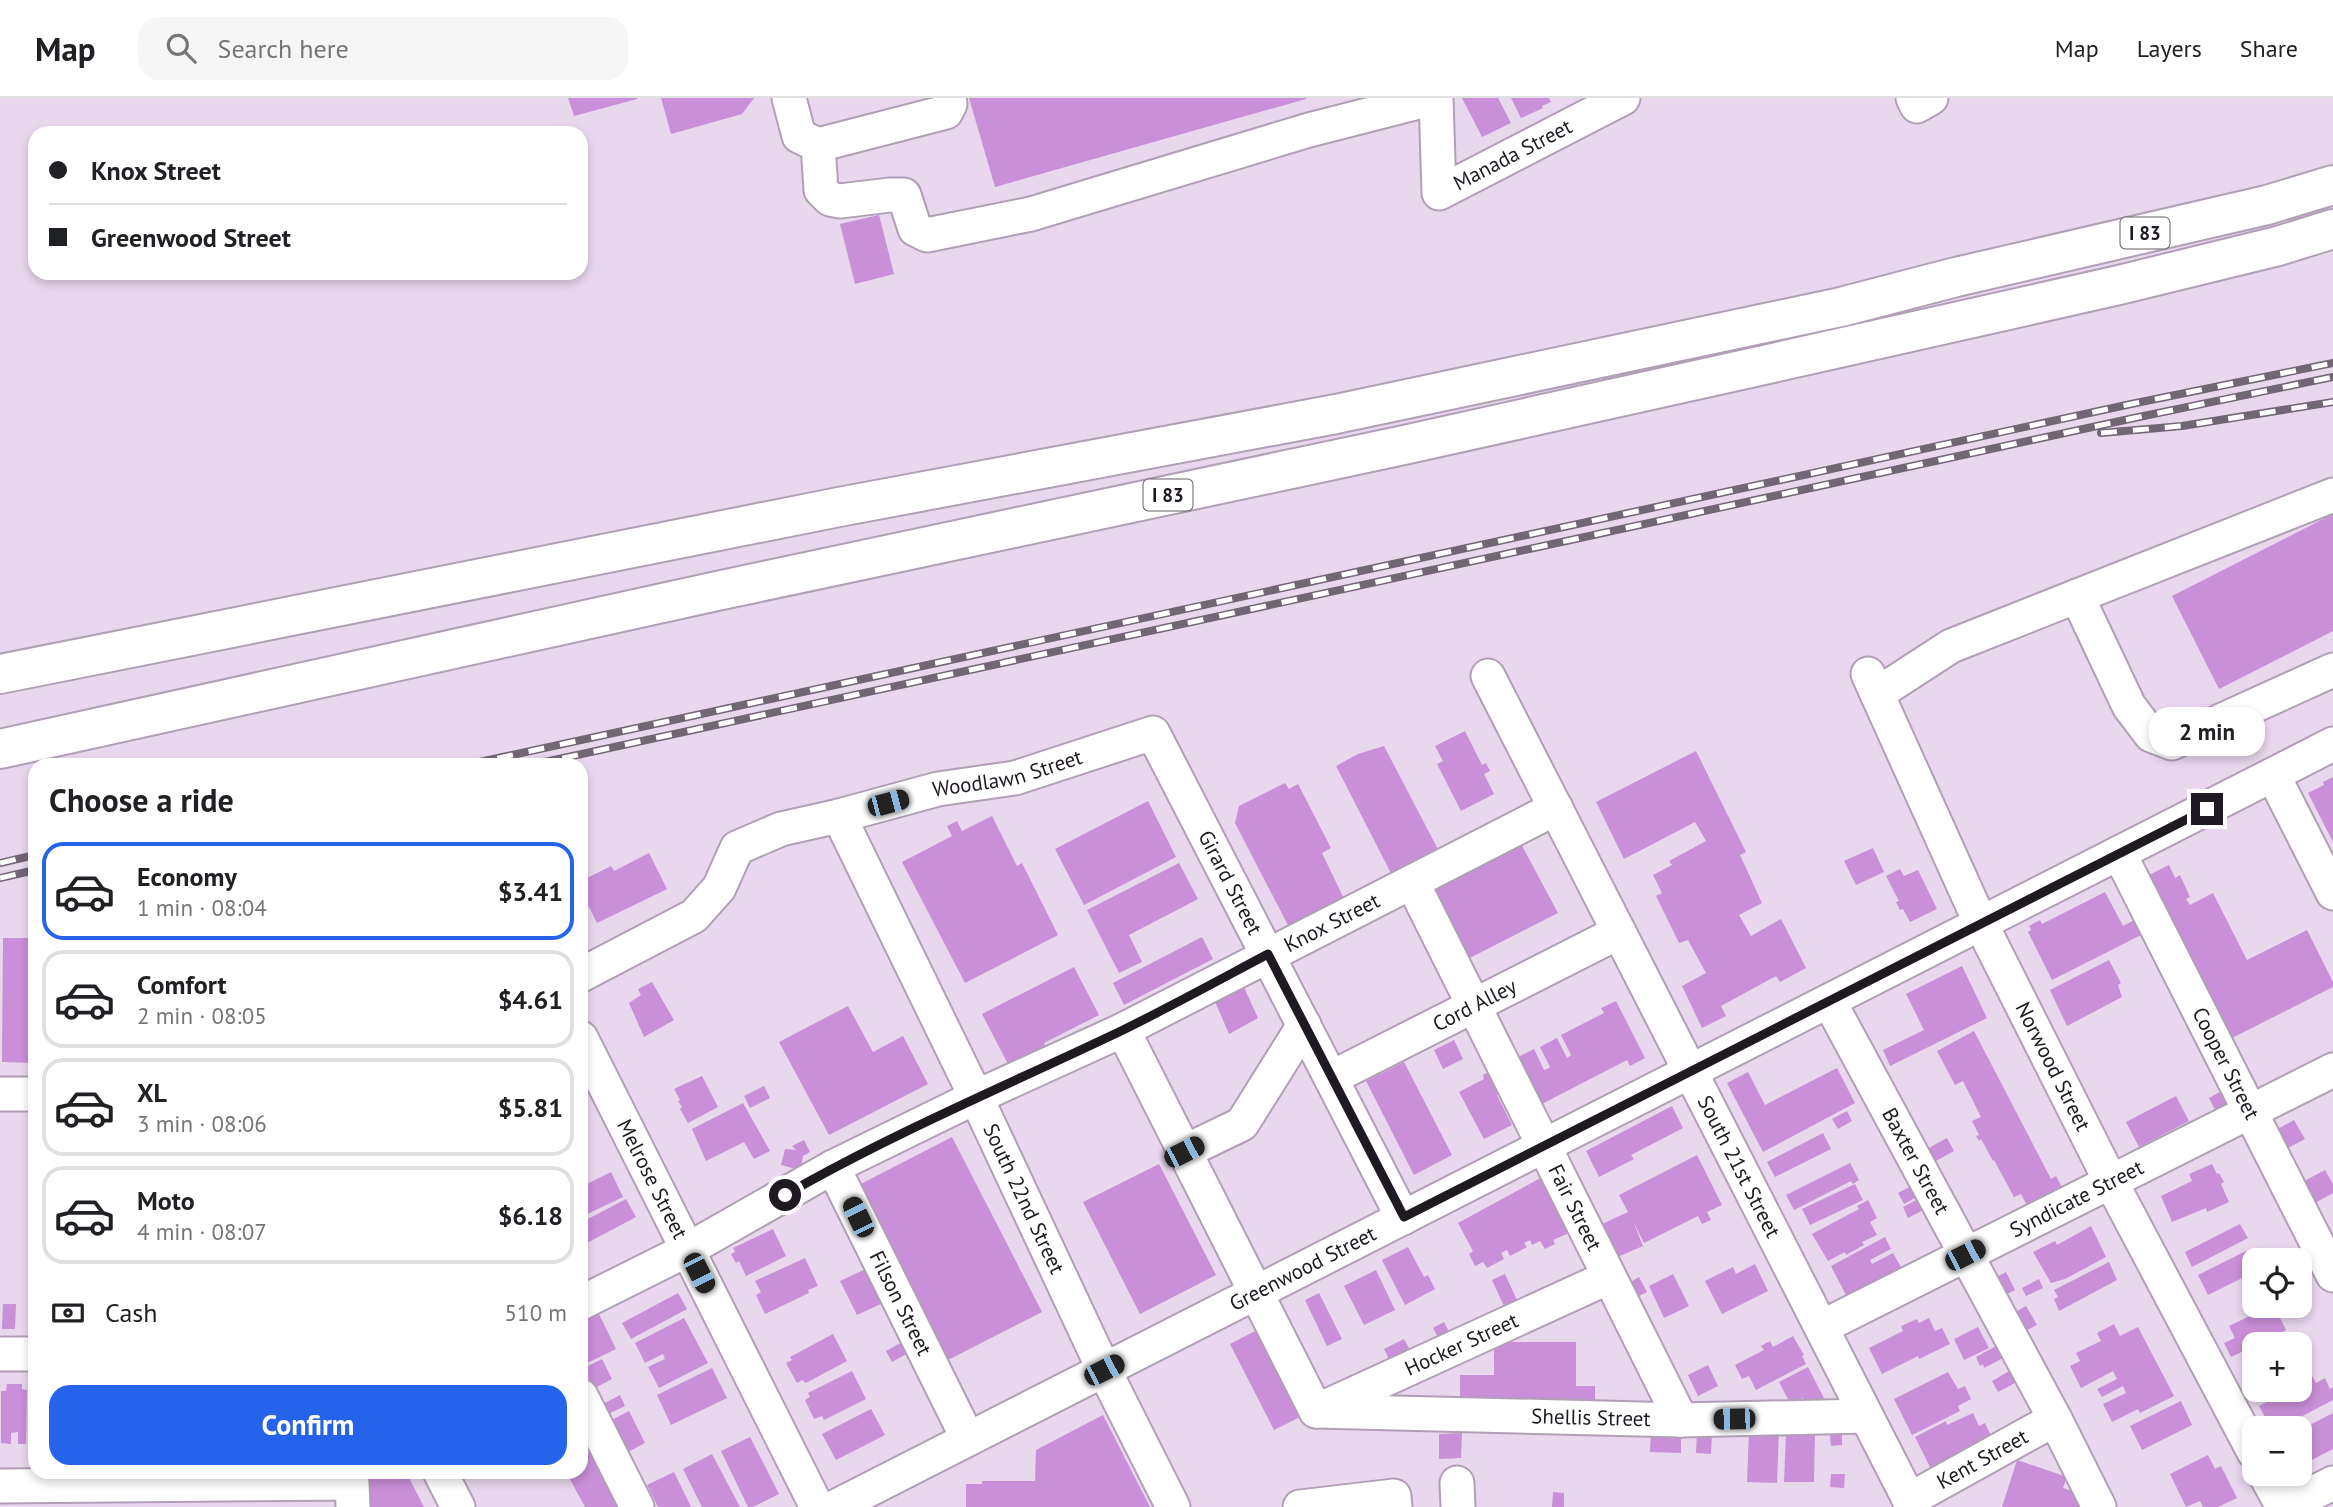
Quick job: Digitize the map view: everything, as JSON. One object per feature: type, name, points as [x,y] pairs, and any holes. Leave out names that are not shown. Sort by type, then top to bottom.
[{"type":"highway","name":"I 83","points":[[0,674],[839,507],[1350,412],[1841,307],[1956,277],[2267,205],[2333,184]]},
{"type":"highway","name":"I 83","points":[[0,749],[1751,368],[2146,279],[2278,246],[2333,229]]},
{"type":"street","points":[[789,98],[799,136],[818,145],[946,112],[950,104],[949,98]]},
{"type":"street","points":[[818,145],[821,190],[830,199],[840,201],[904,195],[915,229],[927,235],[1031,214],[1309,130],[1435,98]]},
{"type":"street","name":"Manada Street","points":[[1435,98],[1439,193],[1623,98]]},
{"type":"street","points":[[2333,495],[2077,596],[2129,706],[2151,735],[2172,743],[2333,670]]},
{"type":"street","name":"Norwood Street","points":[[2077,596],[1951,646],[1872,684],[1981,923],[2111,1182],[2242,1429]]},
{"type":"street","name":"South 21st Street","points":[[1488,676],[1911,1503]]},
{"type":"street","name":"Woodlawn Street","points":[[588,971],[694,916],[719,888],[737,848],[781,829],[938,789],[1015,778],[1153,733]]},
{"type":"street","name":"Girard Street","points":[[1153,733],[1404,1217]]},
{"type":"street","name":"Greenwood Street","points":[[835,1507],[2333,744]]},
{"type":"street","points":[[2273,775],[2333,893]]},
{"type":"street","name":"Knox Street","points":[[588,1300],[687,1250],[833,1167],[976,1097],[1123,1030],[1556,808]]},
{"type":"street","name":"South 22nd Street","points":[[839,816],[1172,1507]]},
{"type":"street","name":"Cooper Street","points":[[2119,853],[2333,1275]]},
{"type":"street","name":"Fair Street","points":[[1412,882],[1681,1420]]},
{"type":"street","name":"Cord Alley","points":[[1331,1078],[1619,932]]},
{"type":"street","name":"Baxter Street","points":[[1829,1001],[2099,1507]]},
{"type":"street","points":[[1184,1152],[1242,1124],[1304,1026]]},
{"type":"street","points":[[1123,1030],[1316,1411]]},
{"type":"street","name":"Melrose Street","points":[[588,1052],[817,1507]]},
{"type":"street","name":"Syndicate Street","points":[[1822,1327],[2333,1070]]},
{"type":"street","points":[[0,1094],[28,1094]]},
{"type":"street","name":"Filson Street","points":[[833,1167],[968,1439]]},
{"type":"street","name":"Hocker Street","points":[[1316,1411],[1609,1277]]},
{"type":"street","points":[[0,1354],[28,1354]]},
{"type":"street","points":[[588,1410],[637,1507]]},
{"type":"street","name":"Shellis Street","points":[[1316,1411],[1681,1420],[1866,1416]]},
{"type":"street","name":"Kent Street","points":[[1911,1503],[2054,1419]]},
{"type":"street","points":[[444,1479],[458,1507]]},
{"type":"street","points":[[2273,1486],[2284,1507],[2333,1483]]},
{"type":"street","points":[[0,1486],[353,1495]]},
{"type":"street","points":[[1300,1507],[1394,1496],[1395,1507]]},
{"type":"building","points":[[568,98],[637,98],[637,99],[574,116]]},
{"type":"building","points":[[661,98],[754,98],[742,114],[671,134]]},
{"type":"building","points":[[969,98],[1306,98],[1306,99],[995,187]]},
{"type":"building","points":[[1462,98],[1498,98],[1511,123],[1482,137]]},
{"type":"building","points":[[1511,98],[1549,98],[1551,102],[1521,118]]},
{"type":"building","points":[[879,215],[894,274],[855,284],[840,224]]},
{"type":"building","points":[[2333,514],[2333,631],[2219,689],[2172,596]]},
{"type":"building","points":[[1465,731],[1482,765],[1486,763],[1490,771],[1484,774],[1494,794],[1461,811],[1437,764],[1443,761],[1435,746]]},
{"type":"building","points":[[1384,746],[1442,857],[1395,881],[1336,766],[1358,754]]},
{"type":"building","points":[[1696,751],[1746,852],[1740,855],[1762,903],[1739,915],[1751,936],[1781,919],[1806,968],[1780,982],[1776,976],[1721,1006],[1726,1016],[1702,1028],[1682,986],[1706,973],[1688,940],[1679,943],[1656,896],[1662,893],[1653,875],[1672,865],[1669,861],[1706,841],[1695,822],[1624,859],[1596,802]]},
{"type":"building","points":[[2333,777],[2333,842],[2308,793]]},
{"type":"building","points":[[1285,783],[1289,789],[1298,784],[1331,848],[1322,853],[1347,905],[1292,933],[1235,823],[1239,806]]},
{"type":"building","points":[[1148,801],[1176,857],[1084,905],[1055,849]]},
{"type":"building","points":[[992,816],[1017,866],[1022,863],[1058,935],[965,983],[902,862],[952,836],[947,826],[957,821],[962,831]]},
{"type":"building","points":[[1520,842],[1558,913],[1464,961],[1428,889]]},
{"type":"building","points":[[1873,848],[1884,872],[1856,885],[1844,861]]},
{"type":"building","points":[[649,853],[667,889],[597,923],[588,905],[588,878],[611,866],[614,871]]},
{"type":"building","points":[[1179,863],[1198,899],[1129,935],[1142,962],[1119,973],[1087,910]]},
{"type":"building","points":[[2169,865],[2175,878],[2180,875],[2190,897],[2186,899],[2190,905],[2213,893],[2247,960],[2307,930],[2333,987],[2230,1039],[2147,876]]},
{"type":"building","points":[[1900,869],[1904,876],[1918,870],[1937,909],[1910,922],[1903,909],[1900,910],[1896,902],[1899,901],[1886,876]]},
{"type":"building","points":[[2105,892],[2123,926],[2136,919],[2143,934],[2052,980],[2028,932],[2031,930],[2029,926],[2040,920],[2042,924]]},
{"type":"building","points":[[1202,937],[1213,959],[1124,1005],[1113,983]]},
{"type":"building","points":[[3,938],[28,938],[28,1063],[2,1062]]},
{"type":"building","points":[[2109,960],[2121,983],[2118,985],[2122,997],[2067,1026],[2050,990]]},
{"type":"building","points":[[1962,966],[1987,1018],[1890,1066],[1883,1050],[1924,1030],[1906,994]]},
{"type":"building","points":[[1074,967],[1099,1015],[1044,1043],[1047,1049],[1010,1068],[982,1014]]},
{"type":"building","points":[[652,982],[674,1020],[644,1037],[629,1003],[641,995],[638,989]]},
{"type":"building","points":[[1242,983],[1258,1018],[1229,1034],[1213,997]]},
{"type":"building","points":[[1616,1001],[1645,1058],[1630,1066],[1627,1060],[1536,1107],[1516,1058],[1534,1049],[1544,1070],[1547,1069],[1550,1067],[1540,1047],[1557,1038],[1567,1058],[1571,1055],[1561,1035],[1604,1013],[1601,1008]]},
{"type":"building","points":[[848,1006],[873,1052],[903,1036],[928,1084],[829,1135],[779,1042]]},
{"type":"building","points":[[1974,1031],[2051,1179],[2056,1176],[2065,1193],[2030,1211],[2021,1194],[2014,1197],[1981,1139],[1979,1141],[1976,1136],[1979,1135],[1972,1121],[1981,1117],[1963,1081],[1955,1085],[1937,1051]]},
{"type":"building","points":[[1454,1040],[1463,1059],[1443,1069],[1434,1050]]},
{"type":"building","points":[[1404,1062],[1452,1155],[1414,1175],[1366,1081]]},
{"type":"building","points":[[1837,1068],[1855,1103],[1763,1152],[1727,1083],[1748,1072],[1765,1105]]},
{"type":"building","points":[[1490,1071],[1501,1093],[1497,1095],[1512,1125],[1484,1139],[1459,1092],[1484,1079],[1483,1075]]},
{"type":"building","points":[[702,1076],[718,1107],[688,1123],[674,1089]]},
{"type":"building","points":[[764,1086],[770,1098],[750,1108],[744,1096]]},
{"type":"building","points":[[2231,1086],[2241,1103],[2218,1116],[2209,1098]]},
{"type":"building","points":[[2176,1096],[2189,1121],[2139,1147],[2126,1122]]},
{"type":"building","points":[[743,1103],[770,1151],[754,1159],[744,1142],[706,1161],[692,1129]]},
{"type":"building","points":[[1672,1106],[1683,1128],[1631,1155],[1634,1159],[1599,1177],[1586,1151]]},
{"type":"building","points":[[1847,1111],[1852,1121],[1838,1129],[1832,1119]]},
{"type":"building","points":[[2294,1120],[2305,1139],[2286,1149],[2276,1130]]},
{"type":"building","points":[[1823,1133],[1831,1149],[1775,1177],[1767,1162]]},
{"type":"building","points":[[952,1137],[1042,1312],[944,1362],[859,1185]]},
{"type":"building","points":[[1947,1138],[1954,1151],[1934,1162],[1927,1149]]},
{"type":"building","points":[[804,1140],[810,1152],[803,1156],[801,1167],[796,1169],[781,1165],[785,1149],[796,1150],[792,1146]]},
{"type":"building","points":[[1697,1155],[1722,1205],[1707,1212],[1711,1220],[1702,1224],[1698,1216],[1644,1243],[1633,1221],[1643,1246],[1615,1258],[1600,1225],[1628,1212],[1619,1195]]},
{"type":"building","points":[[1850,1163],[1859,1180],[1853,1184],[1851,1181],[1794,1210],[1786,1195]]},
{"type":"building","points":[[1159,1164],[1216,1275],[1140,1314],[1083,1202]]},
{"type":"building","points":[[2212,1164],[2224,1182],[2221,1184],[2229,1202],[2207,1212],[2206,1208],[2172,1222],[2161,1196],[2192,1181],[2189,1174]]},
{"type":"building","points":[[2325,1170],[2333,1184],[2333,1193],[2315,1203],[2304,1181]]},
{"type":"building","points":[[611,1172],[623,1197],[588,1214],[588,1184]]},
{"type":"building","points":[[1548,1174],[1578,1229],[1553,1240],[1555,1244],[1545,1249],[1540,1241],[1532,1245],[1530,1240],[1524,1243],[1527,1247],[1510,1256],[1507,1250],[1501,1253],[1504,1259],[1487,1268],[1483,1262],[1475,1266],[1469,1254],[1473,1251],[1458,1223]]},
{"type":"building","points":[[1917,1183],[1922,1194],[1904,1204],[1898,1193]]},
{"type":"building","points":[[1855,1184],[1863,1200],[1810,1225],[1802,1209]]},
{"type":"building","points":[[1922,1197],[1927,1208],[1908,1218],[1903,1207]]},
{"type":"building","points":[[626,1199],[636,1217],[588,1242],[588,1219]]},
{"type":"building","points":[[1868,1200],[1877,1218],[1870,1222],[1877,1235],[1862,1242],[1864,1245],[1846,1255],[1845,1252],[1828,1261],[1812,1234],[1859,1209],[1857,1206]]},
{"type":"building","points":[[2240,1224],[2248,1238],[2192,1267],[2185,1252]]},
{"type":"building","points":[[2091,1226],[2106,1257],[2065,1279],[2051,1283],[2033,1252],[2055,1241],[2057,1245]]},
{"type":"building","points":[[773,1229],[786,1256],[746,1276],[739,1261],[736,1263],[731,1254],[735,1252],[733,1248]]},
{"type":"building","points":[[1885,1237],[1891,1249],[1870,1260],[1872,1264],[1893,1253],[1905,1274],[1850,1303],[1831,1266]]},
{"type":"building","points":[[1408,1247],[1424,1277],[1428,1275],[1435,1289],[1405,1305],[1382,1260]]},
{"type":"building","points":[[2242,1253],[2242,1278],[2208,1295],[2198,1275]]},
{"type":"building","points":[[805,1258],[818,1286],[765,1314],[756,1295],[761,1292],[755,1281]]},
{"type":"building","points":[[2109,1262],[2117,1280],[2059,1311],[2054,1299],[2058,1297],[2054,1290]]},
{"type":"building","points":[[1755,1264],[1768,1291],[1722,1314],[1705,1281],[1733,1267],[1736,1274]]},
{"type":"building","points":[[868,1268],[885,1302],[857,1315],[840,1281]]},
{"type":"building","points":[[1376,1270],[1395,1310],[1364,1325],[1344,1286]]},
{"type":"building","points":[[2006,1272],[2015,1290],[1997,1299],[1988,1281]]},
{"type":"building","points":[[1505,1274],[1521,1309],[1508,1315],[1492,1280]]},
{"type":"building","points":[[1673,1274],[1689,1306],[1664,1318],[1649,1286]]},
{"type":"building","points":[[1639,1277],[1647,1292],[1635,1298],[1627,1284]]},
{"type":"building","points":[[2039,1279],[2043,1288],[2026,1296],[2022,1288]]},
{"type":"building","points":[[678,1293],[687,1309],[631,1339],[622,1323]]},
{"type":"building","points":[[1319,1293],[1342,1339],[1327,1346],[1305,1300]]},
{"type":"building","points":[[3,1304],[16,1304],[15,1329],[2,1329]]},
{"type":"building","points":[[2026,1306],[2037,1325],[2016,1336],[2006,1317]]},
{"type":"building","points":[[598,1312],[616,1349],[588,1363],[588,1317]]},
{"type":"building","points":[[684,1318],[708,1363],[659,1388],[648,1367],[665,1359],[663,1354],[645,1363],[635,1343]]},
{"type":"building","points":[[1929,1318],[1935,1331],[1942,1328],[1950,1344],[1882,1374],[1869,1348],[1903,1331],[1901,1326],[1917,1319],[1919,1323]]},
{"type":"building","points":[[2246,1318],[2280,1318],[2286,1330],[2242,1332],[2242,1352],[2231,1357],[2224,1343],[2235,1338],[2229,1326]]},
{"type":"building","points":[[1444,1322],[1452,1338],[1441,1343],[1433,1328]]},
{"type":"building","points":[[2114,1324],[2120,1336],[2138,1327],[2174,1396],[2140,1413],[2138,1409],[2112,1422],[2103,1404],[2126,1393],[2123,1386],[2102,1397],[2097,1389],[2117,1379],[2113,1371],[2081,1388],[2070,1366],[2080,1361],[2076,1353],[2101,1341],[2097,1333]]},
{"type":"building","points":[[1978,1327],[1989,1348],[1964,1360],[1954,1339]]},
{"type":"building","points":[[1259,1329],[1304,1415],[1274,1430],[1230,1344]]},
{"type":"building","points":[[833,1334],[847,1361],[806,1383],[802,1380],[797,1383],[786,1363],[792,1360],[790,1357]]},
{"type":"building","points":[[1793,1336],[1806,1364],[1756,1390],[1749,1376],[1742,1379],[1735,1365],[1764,1350],[1761,1346],[1770,1341],[1773,1347]]},
{"type":"building","points":[[1404,1339],[1415,1359],[1394,1369],[1384,1349]]},
{"type":"building","points":[[904,1341],[910,1352],[892,1362],[886,1351]]},
{"type":"building","points":[[1500,1342],[1576,1342],[1576,1386],[1595,1386],[1595,1409],[1460,1408],[1460,1375],[1494,1375],[1494,1347]]},
{"type":"building","points":[[1998,1345],[2005,1357],[1984,1368],[1983,1364],[1980,1366],[1976,1357]]},
{"type":"building","points":[[602,1359],[612,1379],[593,1389],[588,1377],[588,1366]]},
{"type":"building","points":[[1708,1365],[1718,1386],[1698,1396],[1688,1375]]},
{"type":"building","points":[[1808,1367],[1824,1398],[1807,1407],[1803,1398],[1791,1405],[1779,1382]]},
{"type":"building","points":[[712,1368],[727,1398],[671,1425],[657,1395]]},
{"type":"building","points":[[2011,1370],[2017,1382],[1998,1392],[1992,1381]]},
{"type":"building","points":[[852,1371],[866,1399],[824,1420],[822,1416],[814,1419],[805,1400],[810,1397],[808,1393]]},
{"type":"building","points":[[1948,1372],[1958,1389],[1965,1386],[1971,1399],[1958,1406],[1960,1411],[1912,1435],[1894,1399]]},
{"type":"building","points":[[2312,1376],[2316,1383],[2325,1378],[2330,1389],[2333,1387],[2333,1400],[2303,1416],[2264,1416],[2259,1406],[2267,1402],[2312,1402]]},
{"type":"building","points":[[7,1384],[22,1384],[22,1389],[27,1390],[26,1444],[18,1444],[18,1432],[11,1433],[11,1444],[1,1443],[1,1391],[6,1391]]},
{"type":"building","points":[[620,1395],[625,1406],[606,1415],[601,1405]]},
{"type":"building","points":[[2181,1401],[2192,1425],[2142,1450],[2130,1426]]},
{"type":"building","points":[[871,1409],[885,1435],[836,1460],[822,1434]]},
{"type":"building","points":[[629,1411],[645,1443],[626,1453],[610,1421]]},
{"type":"building","points":[[1973,1413],[1979,1426],[1985,1423],[1993,1440],[1932,1471],[1915,1437],[1946,1421],[1947,1425]]},
{"type":"building","points":[[2333,1413],[2333,1449],[2312,1460],[2312,1424]]},
{"type":"building","points":[[1103,1415],[1150,1507],[966,1507],[966,1484],[982,1484],[982,1481],[1035,1481],[1036,1450]]},
{"type":"building","points":[[1651,1431],[1681,1432],[1681,1453],[1650,1452]]},
{"type":"building","points":[[1697,1431],[1712,1432],[1711,1454],[1696,1453]]},
{"type":"building","points":[[1749,1431],[1779,1431],[1777,1483],[1747,1482]]},
{"type":"building","points":[[1786,1432],[1815,1433],[1814,1482],[1784,1482]]},
{"type":"building","points":[[1462,1433],[1461,1458],[1439,1459],[1439,1434]]},
{"type":"building","points":[[1842,1434],[1842,1445],[1831,1446],[1830,1435]]},
{"type":"building","points":[[750,1437],[779,1494],[753,1507],[748,1507],[721,1451]]},
{"type":"building","points":[[592,1451],[620,1507],[585,1507],[570,1479],[588,1479],[588,1453]]},
{"type":"building","points":[[712,1454],[740,1507],[702,1507],[683,1469]]},
{"type":"building","points":[[2208,1455],[2215,1469],[2221,1466],[2237,1498],[2218,1507],[2203,1507],[2200,1501],[2186,1507],[2170,1474]]},
{"type":"building","points":[[2017,1460],[2067,1477],[2063,1488],[2072,1491],[2081,1507],[2002,1507]]},
{"type":"building","points":[[674,1472],[691,1507],[658,1507],[647,1485]]},
{"type":"building","points":[[1831,1474],[1845,1474],[1844,1488],[1830,1487]]},
{"type":"building","points":[[361,1479],[410,1479],[424,1507],[369,1507]]},
{"type":"building","points":[[1553,1492],[1564,1493],[1564,1507],[1552,1507]]},
{"type":"railway","points":[[498,758],[2131,404],[2333,363]]},
{"type":"railway","points":[[563,758],[2333,377]]},
{"type":"railway","points":[[2101,433],[2182,426],[2333,402]]},
{"type":"railway","points":[[0,863],[28,857]]},
{"type":"railway","points":[[0,878],[28,872]]},
{"type":"route","points":[[785,1195],[833,1167],[976,1097],[1123,1030],[1268,954],[1404,1217],[2207,809]]}]
